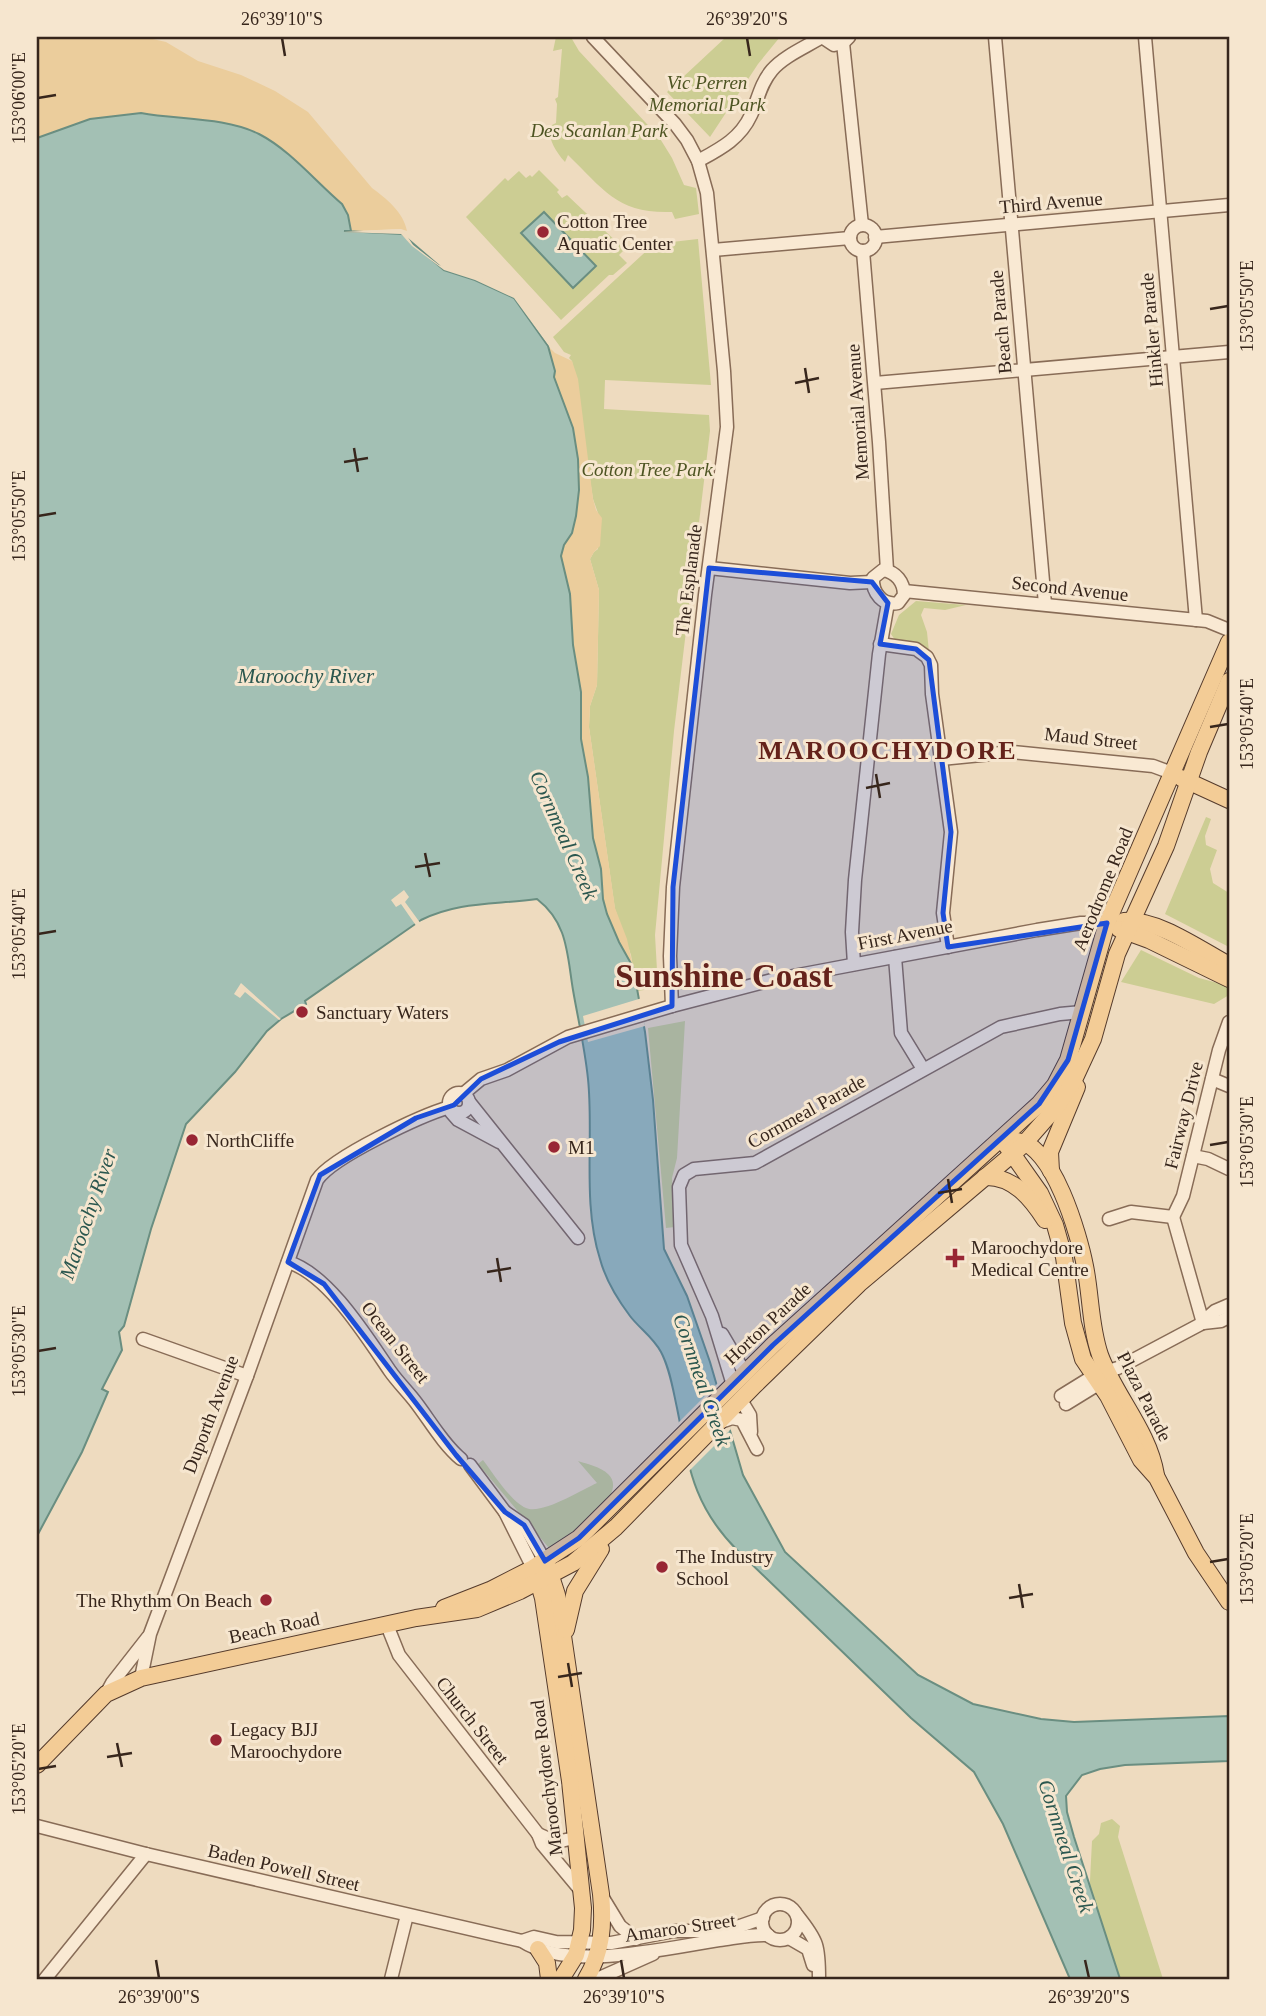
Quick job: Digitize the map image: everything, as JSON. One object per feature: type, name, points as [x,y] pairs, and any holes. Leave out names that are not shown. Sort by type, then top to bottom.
[{"type":"main road","name":"Aerodrome Road","points":[[1002,1139],[1055,1085],[1071,1050],[1107,923],[1229,642]]},
{"type":"main road","name":"Aerodrome Road","points":[[1012,1154],[1058,1105],[1082,1064],[1093,1040],[1115,961],[1166,846],[1199,752],[1229,681]]},
{"type":"main road","name":"Maud Street","points":[[1172,773],[1229,800]]},
{"type":"main road","points":[[1107,923],[1129,927],[1148,924],[1229,965]]},
{"type":"main road","points":[[1129,927],[1149,940],[1229,979]]},
{"type":"main road","points":[[1052,1172],[1050,1152],[1073,1102],[1082,1064]]},
{"type":"main road","points":[[1002,1139],[1026,1142]]},
{"type":"main road","name":"Plaza Parade","points":[[1002,1139],[1044,1201],[1062,1249],[1079,1347],[1106,1374]]},
{"type":"main road","name":"Horton Parade","points":[[542,1572],[745,1373],[859,1266],[1002,1139]]},
{"type":"main road","name":"Plaza Parade","points":[[1026,1142],[1039,1152],[1068,1205],[1082,1251],[1100,1354],[1141,1460],[1157,1478],[1196,1553],[1229,1602]]},
{"type":"main road","name":"Horton Parade","points":[[542,1572],[582,1558],[617,1527],[859,1284],[1012,1154]]},
{"type":"main road","points":[[985,1177],[1005,1180],[1024,1193],[1043,1216],[1062,1249]]},
{"type":"main road","points":[[726,1393],[741,1400],[746,1385],[745,1373]]},
{"type":"main road","points":[[633,1485],[657,1486]]},
{"type":"main road","points":[[566,1654],[566,1628],[575,1591],[617,1527]]},
{"type":"main road","name":"Beach Road","points":[[141,1678],[416,1618],[542,1572]]},
{"type":"main road","name":"Maroochydore Road","points":[[542,1572],[566,1654],[601,1894],[602,1922],[598,1950],[586,1979]]},
{"type":"main road","name":"Maroochydore Road","points":[[542,1572],[569,1769],[582,1892],[583,1919],[577,1949],[561,1979]]},
{"type":"main road","points":[[37,1765],[106,1694],[141,1678]]},
{"type":"main road","points":[[538,1949],[547,1963],[549,1979]]},
{"type":"street","name":"The Esplanade","points":[[593,37],[688,140],[698,160],[708,193],[713,250],[727,427],[673,887],[670,956],[673,1006]]},
{"type":"street","points":[[698,160],[730,143],[741,133],[751,116],[762,85],[778,64],[822,37],[834,45],[846,40],[862,225]]},
{"type":"street","name":"Beach Parade","points":[[995,37],[1045,604]]},
{"type":"street","name":"Hinkler Parade","points":[[1145,37],[1196,620]]},
{"type":"street","name":"Third Avenue","points":[[875,237],[1229,205]]},
{"type":"street","points":[[862,225],[872,229],[875,237],[873,245],[863,250],[852,246],[850,238],[854,228],[862,225]]},
{"type":"street","points":[[713,250],[850,238]]},
{"type":"street","name":"Memorial Avenue","points":[[863,250],[887,570]]},
{"type":"street","points":[[875,383],[1229,352]]},
{"type":"street","points":[[709,568],[850,583],[872,582]]},
{"type":"street","points":[[887,570],[900,580],[904,591],[898,603],[888,603],[877,593],[872,582],[879,571],[887,570]]},
{"type":"street","name":"Second Avenue","points":[[904,591],[1196,620],[1229,630]]},
{"type":"street","points":[[854,964],[853,895],[880,644],[888,603]]},
{"type":"street","points":[[880,644],[916,649],[929,660],[932,670],[932,694],[951,832],[943,913],[948,947]]},
{"type":"street","name":"Maud Street","points":[[941,759],[1026,753],[1153,766],[1172,773]]},
{"type":"street","name":"First Avenue","points":[[673,1006],[772,980],[854,964],[1066,925],[1107,923]]},
{"type":"street","points":[[895,957],[901,1034],[923,1069]]},
{"type":"street","points":[[466,1099],[484,1077],[508,1070],[559,1042],[586,1031],[673,1006]]},
{"type":"street","name":"Cornmeal Parade","points":[[745,1373],[713,1318],[680,1239],[679,1187],[682,1177],[694,1169],[755,1163],[1001,1027],[1082,1012]]},
{"type":"street","name":"Fairway Drive","points":[[1173,1217],[1183,1196],[1223,1034],[1229,1022]]},
{"type":"street","points":[[1212,1079],[1229,1086]]},
{"type":"street","points":[[500,1142],[457,1120],[451,1109],[453,1094],[466,1099],[493,1130],[578,1238]]},
{"type":"street","name":"Duporth Avenue","points":[[141,1678],[150,1634],[320,1175],[334,1164],[416,1118],[451,1109],[461,1112],[466,1099]]},
{"type":"street","points":[[1193,1156],[1208,1159],[1229,1169]]},
{"type":"street","points":[[1109,1219],[1131,1212],[1173,1217],[1203,1323]]},
{"type":"street","name":"Ocean Street","points":[[288,1262],[307,1269],[324,1284],[381,1355],[424,1416],[466,1462],[505,1512],[542,1572]]},
{"type":"street","points":[[1063,1400],[1203,1323],[1215,1311],[1229,1305]]},
{"type":"street","points":[[1203,1323],[1229,1317]]},
{"type":"street","name":"Cornmeal Parade","points":[[713,1318],[726,1393]]},
{"type":"street","points":[[143,1339],[247,1376]]},
{"type":"street","points":[[725,1419],[742,1420],[754,1443],[750,1415],[741,1400]]},
{"type":"street","name":"Church Street","points":[[387,1625],[399,1655],[538,1834],[542,1844],[582,1892]]},
{"type":"street","points":[[106,1694],[150,1634]]},
{"type":"street","name":"Baden Powell Street","points":[[37,1826],[407,1916],[522,1941],[538,1949],[598,1950]]},
{"type":"street","points":[[538,1834],[556,1842],[575,1838]]},
{"type":"street","points":[[45,1979],[146,1854]]},
{"type":"street","points":[[601,1894],[620,1926],[636,1939]]},
{"type":"street","points":[[779,1905],[790,1907],[808,1927],[819,1957],[818,1979],[808,1949],[789,1938],[776,1940],[768,1935],[763,1926],[763,1918],[770,1908],[779,1905]]},
{"type":"street","points":[[789,1938],[797,1928],[796,1915]]},
{"type":"street","points":[[391,1979],[407,1916]]},
{"type":"street","name":"Amaroo Street","points":[[598,1950],[674,1931],[711,1931],[740,1926],[763,1918]]},
{"type":"street","name":"Amaroo Street","points":[[598,1950],[663,1950],[768,1935]]},
{"type":"street","name":"Baden Powell Street","points":[[522,1941],[534,1937],[577,1949]]},
{"type":"street","points":[[597,1979],[663,1950]]},
{"type":"highlighted area","points":[[709,568],[872,582],[888,603],[880,644],[916,649],[929,660],[951,832],[943,913],[948,947],[1107,923],[1068,1060],[1039,1104],[773,1345],[579,1538],[545,1561],[524,1525],[505,1512],[456,1455],[324,1284],[288,1262],[320,1175],[416,1118],[454,1105],[481,1079],[559,1042],[672,1006],[673,887]]},
{"type":"green space","name":"Des Scanlan Park","points":[[556,37],[576,37],[572,39],[579,51],[659,137],[684,185],[696,188],[699,214],[675,219],[672,212],[654,212],[625,204],[602,189],[568,155],[565,162],[561,158],[548,127],[556,123],[555,99],[558,97],[562,49],[553,51]]},
{"type":"green space","name":"Vic Perren Memorial Park","points":[[726,37],[780,37],[758,64],[710,137],[667,92]]},
{"type":"green space","name":"Cotton Tree Aquatic Center","points":[[539,170],[559,190],[557,192],[562,198],[567,195],[622,247],[623,251],[619,255],[627,263],[613,275],[609,275],[561,320],[466,217],[505,178],[508,181],[519,171],[526,178],[530,175],[532,177]]},
{"type":"green space","name":"Cotton Tree Park","points":[[698,239],[711,385],[605,380],[604,409],[709,415],[710,431],[674,731],[655,935],[658,988],[637,991],[631,955],[615,909],[589,727],[590,706],[597,685],[599,590],[590,559],[598,549],[598,513],[593,499],[572,361],[569,358],[571,355],[564,352],[553,337],[654,244]]},
{"type":"green space","points":[[916,601],[966,605],[945,610],[924,608],[921,615],[927,632],[929,652],[914,643],[895,640],[891,634],[899,615]]},
{"type":"green space","points":[[1206,817],[1211,819],[1205,836],[1206,845],[1217,850],[1210,869],[1213,883],[1229,893],[1229,947],[1165,914]]},
{"type":"green space","points":[[1141,950],[1199,978],[1229,986],[1229,995],[1214,1004],[1121,982]]},
{"type":"green space","points":[[685,1021],[677,1158],[672,1178],[675,1227],[666,1228],[648,1028]]},
{"type":"green space","points":[[483,1460],[508,1494],[526,1508],[551,1505],[597,1483],[578,1461],[608,1474],[613,1483],[611,1494],[593,1516],[549,1548],[478,1464]]},
{"type":"green space","points":[[1112,1819],[1120,1826],[1118,1837],[1163,1979],[1085,1979],[1092,1841],[1099,1834],[1101,1823]]},
{"type":"sand","points":[[37,37],[144,37],[166,42],[198,61],[241,75],[275,91],[308,112],[372,188],[394,206],[407,231],[351,231],[342,204],[275,144],[141,113],[90,119],[37,138]]},
{"type":"sand","points":[[548,346],[555,353],[572,361],[578,379],[593,499],[602,518],[600,546],[590,559],[599,590],[597,685],[590,706],[589,727],[615,908],[627,939],[633,967],[607,914],[601,869],[593,838],[588,777],[581,739],[577,669],[561,555],[572,533],[573,428],[554,377],[555,371]]},
{"type":"water","name":"Maroochy River","points":[[141,113],[216,122],[259,134],[292,157],[342,204],[348,215],[351,231],[344,231],[402,234],[444,270],[475,280],[514,298],[548,346],[555,371],[554,377],[573,428],[578,459],[576,516],[572,533],[561,556],[570,594],[573,645],[581,692],[581,739],[588,777],[593,838],[601,869],[603,899],[619,942],[633,967],[645,1032],[664,1249],[687,1296],[710,1362],[743,1475],[785,1552],[918,1675],[973,1704],[1041,1719],[1074,1722],[1229,1716],[1229,1761],[1125,1765],[1100,1769],[1082,1775],[1066,1796],[1074,1837],[1120,1979],[1070,1979],[1003,1824],[974,1772],[911,1718],[738,1551],[711,1518],[702,1502],[690,1468],[664,1359],[654,1342],[621,1303],[600,1259],[591,1215],[588,1079],[567,952],[555,918],[537,899],[464,907],[421,920],[305,1001],[306,1004],[267,1031],[235,1072],[186,1124],[151,1229],[124,1326],[119,1332],[122,1350],[102,1389],[108,1392],[82,1452],[37,1536],[37,138],[90,119]]},
{"type":"water","points":[[544,212],[596,266],[573,288],[521,233]]},
{"type":"pier","points":[[400,229],[413,245],[439,265],[477,276],[517,295],[551,344],[552,350],[514,298],[475,280],[444,270],[412,246],[401,234],[343,232]]},
{"type":"pier","points":[[404,890],[409,897],[405,902],[421,924],[417,927],[401,904],[396,907],[391,900]]},
{"type":"pier","points":[[241,983],[281,1019],[245,992],[240,998],[234,994]]},
{"type":"pier","points":[[642,998],[645,1026],[588,1042],[583,1016]]},
{"type":"pier","points":[[718,1383],[731,1429],[687,1473],[677,1424]]},
{"type":"place","name":"Cotton Tree Aquatic Center","points":[[543,232]]},
{"type":"place","name":"Sanctuary Waters","points":[[302,1012]]},
{"type":"place","name":"NorthCliffe","points":[[192,1140]]},
{"type":"place","name":"M1","points":[[554,1147]]},
{"type":"place","name":"Maroochydore Medical Centre","points":[[955,1258]]},
{"type":"place","name":"The Industry School","points":[[662,1567]]},
{"type":"place","name":"The Rhythm On Beach","points":[[266,1600]]},
{"type":"place","name":"Legacy BJJ Maroochydore","points":[[216,1740]]},
{"type":"district","name":"MAROOCHYDORE","points":[[888,750]]},
{"type":"district","name":"Sunshine Coast","points":[[724,975]]},
{"type":"water label","name":"Cornmeal Creek","points":[[564,835]]},
{"type":"water label","name":"Cornmeal Creek","points":[[702,1380]]},
{"type":"water label","name":"Cornmeal Creek","points":[[1066,1846]]}]
